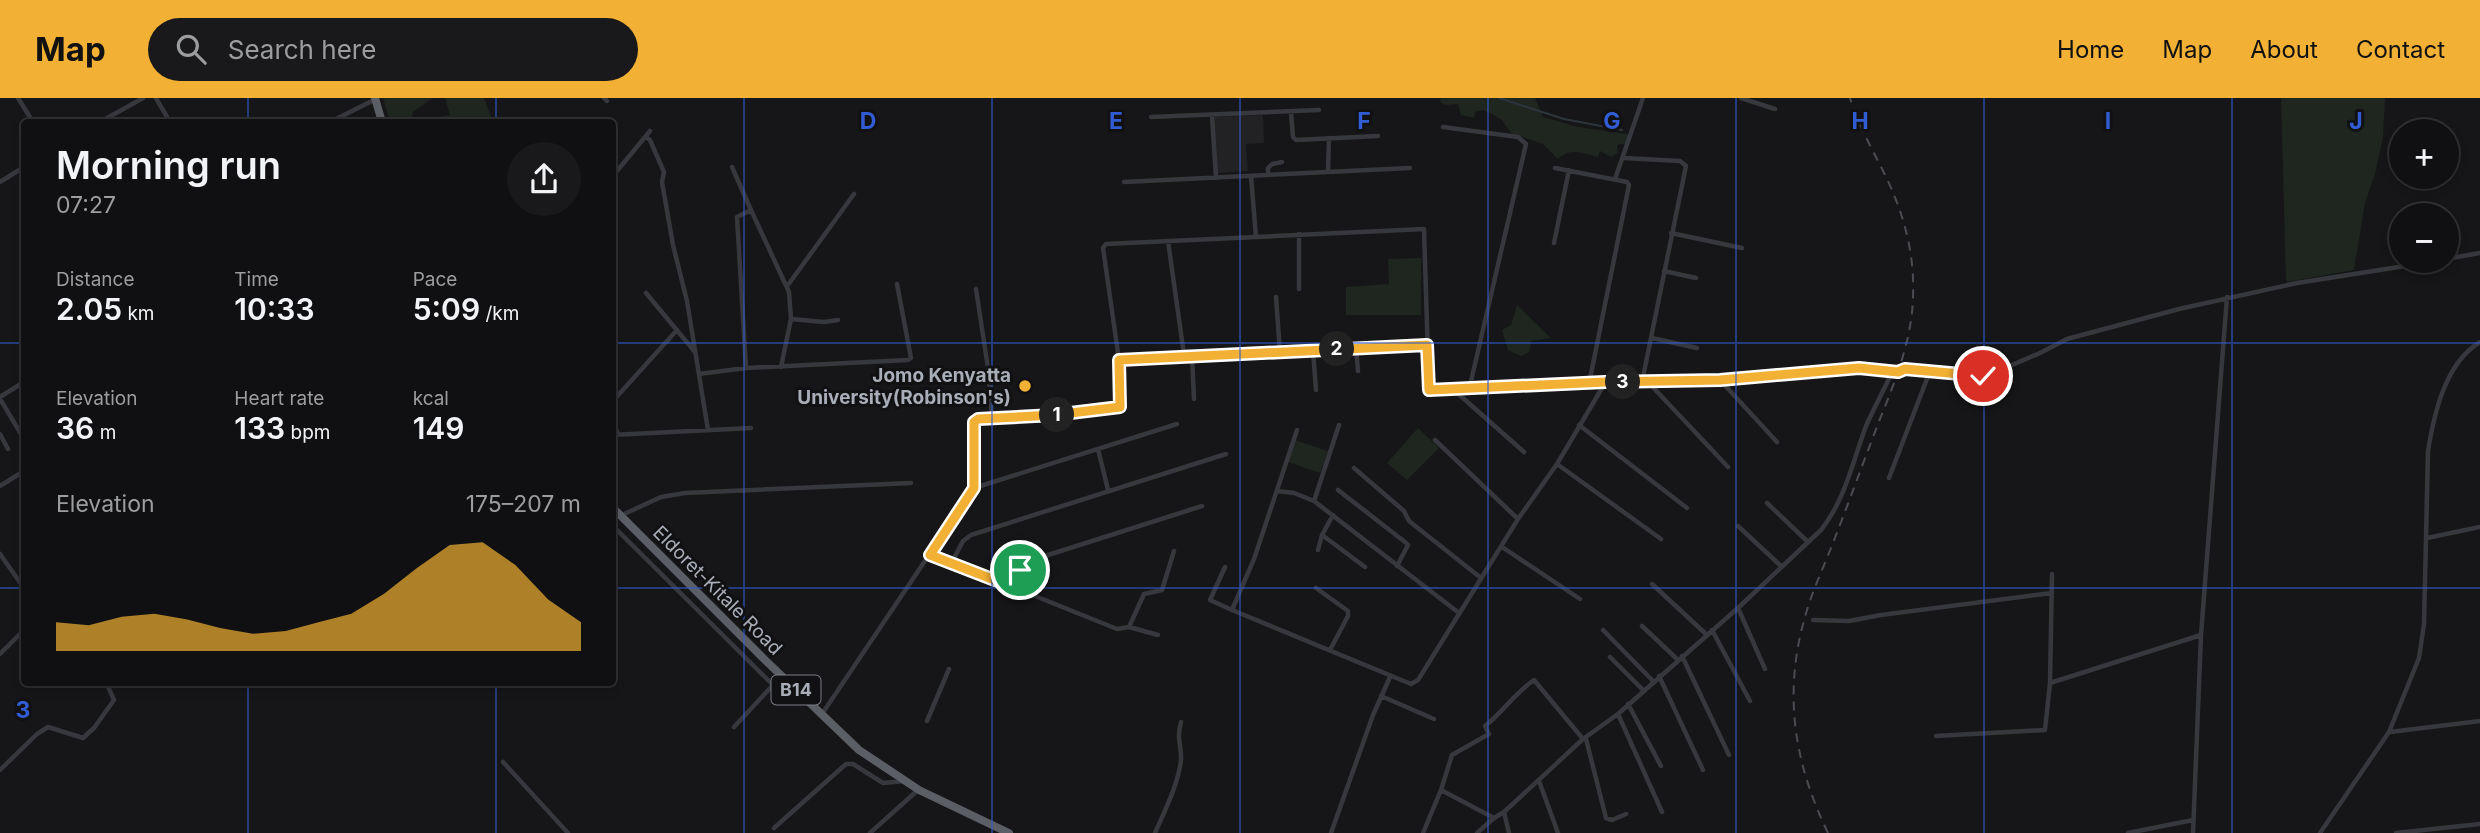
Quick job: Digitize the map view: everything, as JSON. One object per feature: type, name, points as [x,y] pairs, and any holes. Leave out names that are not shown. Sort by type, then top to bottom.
[{"type":"highway","points":[[375,99],[381,119]]},
{"type":"highway","name":"Eldoret-Kitale Road","points":[[616,511],[865,755],[919,790],[1009,833]]},
{"type":"street","points":[[18,98],[31,119]]},
{"type":"street","points":[[106,119],[144,98]]},
{"type":"street","points":[[156,98],[168,119]]},
{"type":"street","points":[[1615,179],[1643,98]]},
{"type":"street","points":[[1741,98],[1761,101],[1775,109]]},
{"type":"street","points":[[336,119],[375,99]]},
{"type":"street","points":[[1151,117],[1319,110]]},
{"type":"street","points":[[1291,112],[1294,139],[1378,136]]},
{"type":"street","points":[[1212,115],[1216,178]]},
{"type":"street","points":[[1443,127],[1518,137],[1526,144],[1469,390]]},
{"type":"street","points":[[616,172],[650,131]]},
{"type":"street","points":[[646,137],[650,140],[664,172],[662,182],[673,245],[687,300],[708,430]]},
{"type":"street","points":[[1328,171],[1329,138]]},
{"type":"street","points":[[1624,158],[1685,163],[1686,169],[1671,233],[1645,382]]},
{"type":"street","points":[[1268,175],[1268,168],[1272,164],[1282,162]]},
{"type":"street","points":[[732,167],[788,286],[791,319],[781,367]]},
{"type":"street","points":[[1124,182],[1410,167]]},
{"type":"street","points":[[1555,167],[1627,182],[1629,187],[1589,384]]},
{"type":"street","points":[[0,182],[21,169]]},
{"type":"street","points":[[1554,243],[1569,170]]},
{"type":"street","points":[[1251,176],[1256,237]]},
{"type":"street","points":[[788,286],[854,194]]},
{"type":"street","points":[[746,368],[737,217],[751,210]]},
{"type":"street","points":[[822,715],[974,488],[974,422],[978,419],[1054,415],[1120,407],[1119,360],[1102,248],[1106,244],[1424,229],[1429,390],[1720,380],[1859,368],[1885,369],[1892,372],[1905,369],[1991,374],[2067,338],[2227,297],[2389,269]]},
{"type":"street","points":[[1671,233],[1742,248]]},
{"type":"street","points":[[1299,234],[1299,289]]},
{"type":"street","points":[[1168,241],[1184,355]]},
{"type":"street","points":[[2459,257],[2480,253]]},
{"type":"street","points":[[1664,271],[1696,278]]},
{"type":"street","points":[[699,374],[746,368],[908,360],[911,358],[897,284]]},
{"type":"street","points":[[975,289],[992,418]]},
{"type":"street","points":[[646,293],[696,353]]},
{"type":"street","points":[[1276,297],[1280,352]]},
{"type":"street","points":[[2193,833],[2201,635],[2227,297]]},
{"type":"street","points":[[791,319],[824,322],[838,320]]},
{"type":"street","points":[[616,398],[677,330]]},
{"type":"street","points":[[1652,338],[1697,348]]},
{"type":"street","points":[[2320,833],[2389,732],[2414,670],[2421,648],[2428,451],[2436,408],[2459,362],[2480,342]]},
{"type":"street","points":[[1119,360],[1427,345]]},
{"type":"street","points":[[1356,348],[1358,371]]},
{"type":"street","points":[[1313,351],[1316,390]]},
{"type":"street","points":[[1192,355],[1194,400]]},
{"type":"street","points":[[1889,478],[1930,371]]},
{"type":"street","points":[[1477,833],[1738,608],[1832,516],[1867,424],[1892,372]]},
{"type":"street","points":[[1720,380],[1777,442]]},
{"type":"street","points":[[1225,567],[1210,600],[1390,677],[1409,684],[1418,680],[1518,519],[1557,464],[1605,382]]},
{"type":"street","points":[[1645,382],[1728,467]]},
{"type":"street","points":[[21,384],[0,398],[21,434]]},
{"type":"street","points":[[1454,390],[1524,452]]},
{"type":"street","points":[[974,488],[1177,424]]},
{"type":"street","points":[[1314,501],[1339,425]]},
{"type":"street","points":[[1579,425],[1687,508]]},
{"type":"street","points":[[616,434],[751,428]]},
{"type":"street","points":[[1232,610],[1254,559],[1297,430]]},
{"type":"street","points":[[0,434],[8,449]]},
{"type":"street","points":[[1435,440],[1518,519]]},
{"type":"street","points":[[1098,449],[1108,490]]},
{"type":"street","points":[[952,562],[963,541],[971,535],[1226,454]]},
{"type":"street","points":[[1557,464],[1661,539]]},
{"type":"street","points":[[1354,468],[1404,511],[1409,521],[1481,578]]},
{"type":"street","points":[[0,486],[21,473]]},
{"type":"street","points":[[621,515],[661,496],[685,493],[911,482]]},
{"type":"street","points":[[1338,490],[1408,545],[1397,566]]},
{"type":"street","points":[[1277,491],[1294,493],[1314,501],[1459,613]]},
{"type":"street","points":[[1767,503],[1808,542]]},
{"type":"street","points":[[1005,584],[1013,575],[1045,556],[1202,506]]},
{"type":"street","points":[[1318,550],[1322,535],[1333,515]]},
{"type":"street","points":[[1738,526],[1781,566]]},
{"type":"street","points":[[2427,538],[2480,527]]},
{"type":"street","points":[[616,529],[773,685],[734,727]]},
{"type":"street","points":[[1322,535],[1365,567]]},
{"type":"street","points":[[1502,547],[1580,599]]},
{"type":"street","points":[[1129,627],[1144,594],[1161,590],[1174,551]]},
{"type":"street","points":[[0,554],[21,584]]},
{"type":"street","points":[[930,555],[1116,629],[1129,627],[1158,635]]},
{"type":"street","points":[[1936,736],[2045,730],[2050,683],[2052,574]]},
{"type":"street","points":[[1652,583],[1707,635]]},
{"type":"street","points":[[1316,588],[1348,611],[1348,616],[1329,650]]},
{"type":"street","points":[[1813,620],[1849,621],[2052,593]]},
{"type":"street","points":[[1738,608],[1765,668]]},
{"type":"street","points":[[1642,626],[1680,657],[1729,755]]},
{"type":"street","points":[[1603,630],[1653,681]]},
{"type":"street","points":[[1712,630],[1749,701]]},
{"type":"street","points":[[0,654],[21,633]]},
{"type":"street","points":[[2050,683],[2201,635]]},
{"type":"street","points":[[1610,657],[1643,690]]},
{"type":"street","points":[[927,721],[948,670]]},
{"type":"street","points":[[1659,676],[1703,770]]},
{"type":"street","points":[[1332,833],[1390,677]]},
{"type":"street","points":[[1423,833],[1452,755],[1489,734],[1485,726],[1534,680],[1584,739],[1606,818],[1612,820],[1626,814]]},
{"type":"street","points":[[0,770],[37,734],[48,727],[83,738],[94,728],[114,700],[108,686]]},
{"type":"street","points":[[1381,696],[1434,719]]},
{"type":"street","points":[[1628,704],[1661,766]]},
{"type":"street","points":[[1618,713],[1662,812]]},
{"type":"street","points":[[2389,732],[2480,721]]},
{"type":"street","points":[[1155,833],[1170,797],[1181,758],[1177,736],[1181,722]]},
{"type":"street","points":[[503,762],[568,833]]},
{"type":"street","points":[[774,828],[846,764],[853,764],[883,783],[906,781]]},
{"type":"street","points":[[1539,781],[1558,833]]},
{"type":"street","points":[[870,833],[919,790]]},
{"type":"street","points":[[1441,790],[1494,818]]},
{"type":"street","points":[[1504,812],[1509,833]]},
{"type":"street","points":[[2128,833],[2193,820]]},
{"type":"street","points":[[2396,833],[2480,824]]},
{"type":"shaded area","points":[[383,98],[433,98],[413,112],[412,119],[389,119]]},
{"type":"shaded area","points":[[445,98],[484,98],[492,119],[431,118],[450,115]]},
{"type":"shaded area","points":[[1441,98],[1535,98],[1543,117],[1578,127],[1627,134],[1627,143],[1617,145],[1618,153],[1611,157],[1600,151],[1598,157],[1572,152],[1558,159],[1543,144],[1511,133],[1502,120],[1492,114],[1483,110],[1475,112],[1474,118],[1461,115],[1458,104],[1446,105],[1440,102]]},
{"type":"shaded area","points":[[2281,98],[2385,98],[2383,136],[2375,174],[2365,203],[2354,270],[2286,282]]},
{"type":"shaded area","points":[[1263,115],[1264,143],[1246,144],[1248,171],[1217,173],[1214,117]]},
{"type":"shaded area","points":[[1421,258],[1421,315],[1346,315],[1346,287],[1389,284],[1388,259]]},
{"type":"shaded area","points":[[1517,305],[1551,338],[1531,341],[1529,352],[1521,356],[1508,350],[1502,330],[1511,325]]},
{"type":"shaded area","points":[[1418,428],[1439,448],[1407,480],[1387,463]]},
{"type":"shaded area","points":[[1295,440],[1328,451],[1320,473],[1288,462]]},
{"type":"waterway","points":[[1499,98],[1564,119],[1622,130]]},
{"type":"railway","points":[[1828,833],[1816,807],[1800,754],[1794,700],[1798,645],[1810,600],[1901,362],[1913,297],[1912,262],[1901,213],[1850,98]]},
{"type":"place","name":"Jomo Kenyatta University(Robinson's)","points":[[1025,386]]},
{"type":"route","points":[[1020,570],[1007,579],[1005,584],[930,555],[974,488],[974,422],[978,419],[1054,415],[1120,407],[1119,360],[1427,345],[1429,390],[1720,380],[1859,368],[1983,376]]}]
